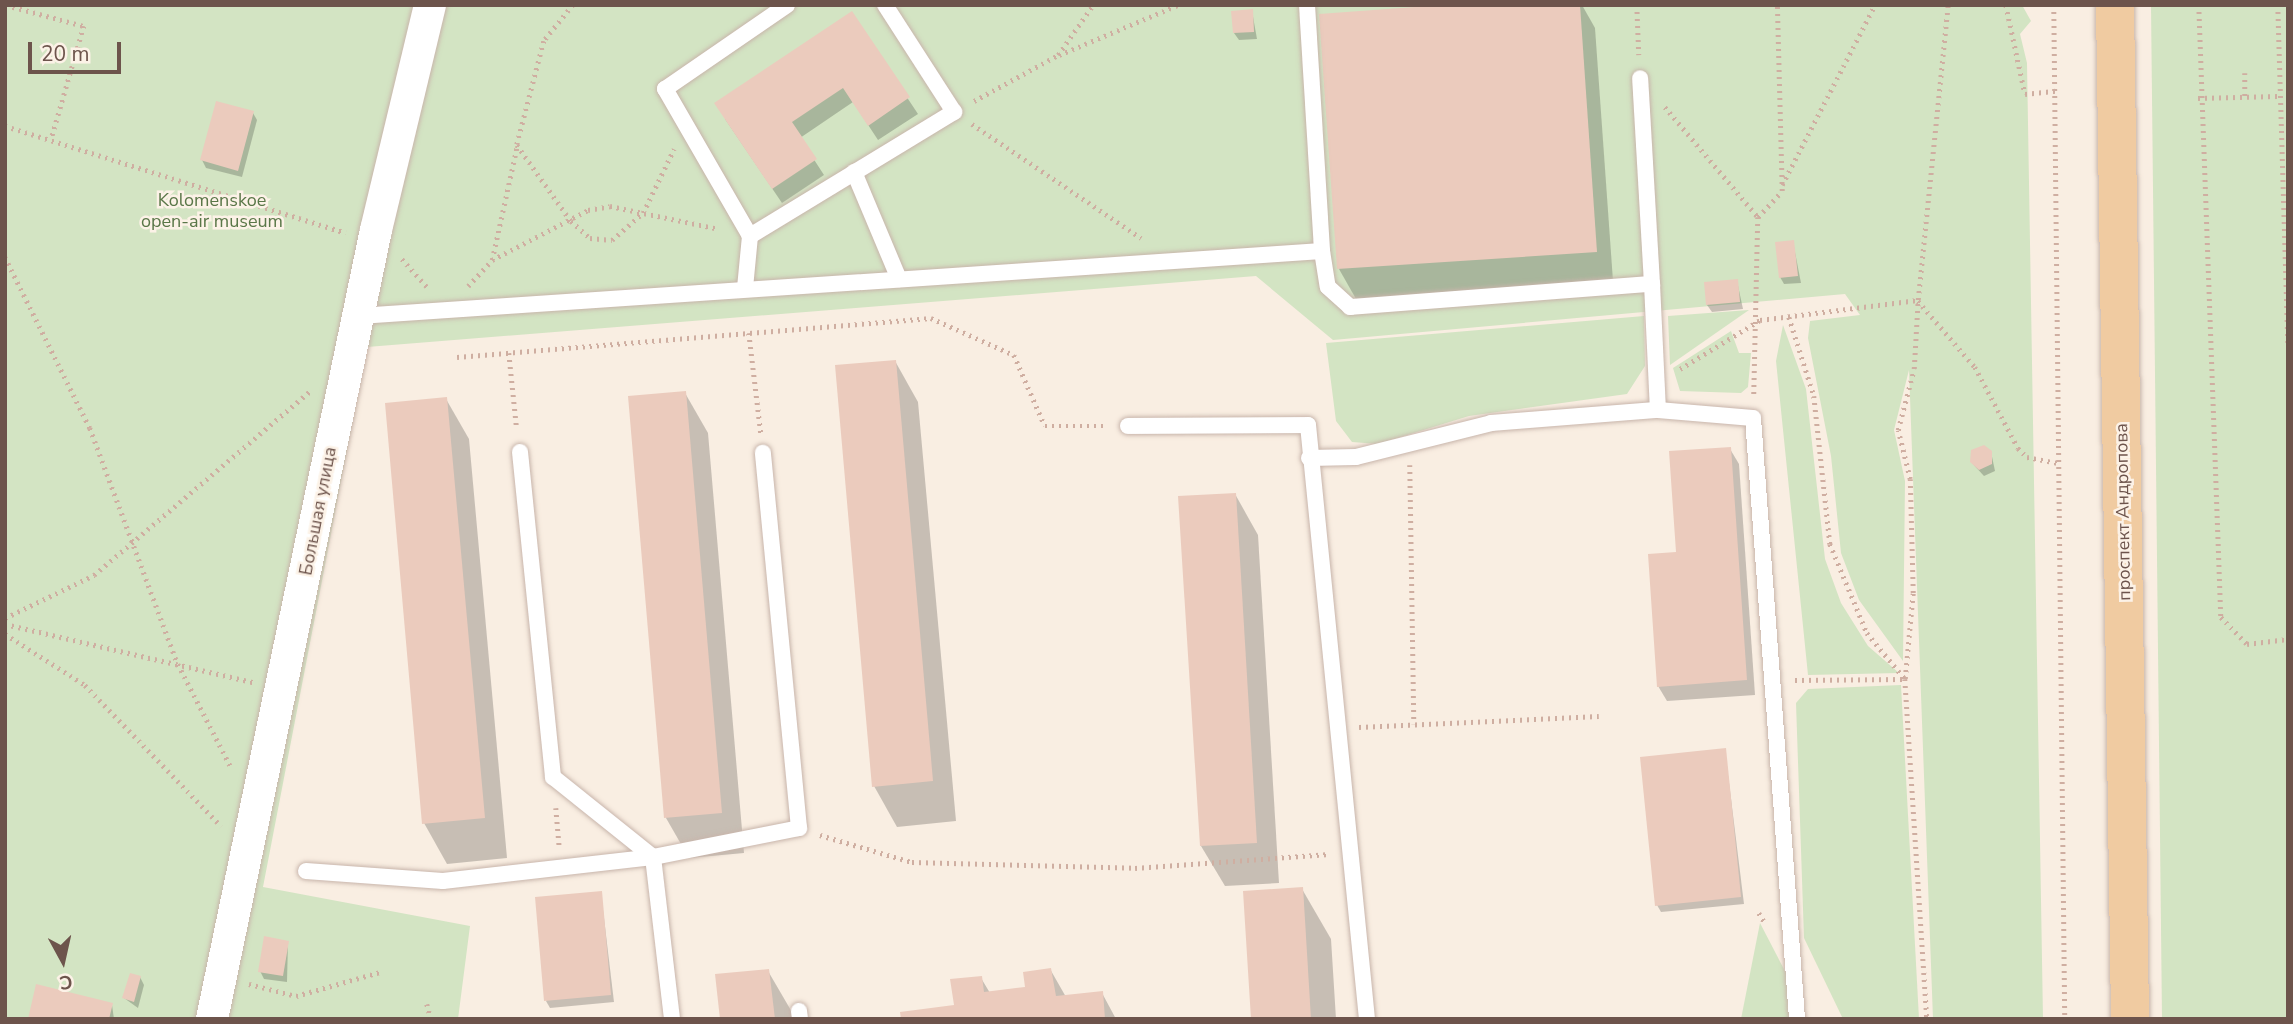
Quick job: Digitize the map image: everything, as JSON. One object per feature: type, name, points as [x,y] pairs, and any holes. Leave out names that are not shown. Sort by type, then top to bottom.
[{"type":"main road","name":"проспект Андропова","points":[[2115,5],[2130,1019]]},
{"type":"street","name":"Большая улица","points":[[212,1019],[283,689],[375,236],[430,5]]},
{"type":"lane","points":[[745,288],[750,236],[665,89],[787,5]]},
{"type":"lane","points":[[750,236],[954,112],[885,5]]},
{"type":"lane","points":[[1307,5],[1322,251],[1328,287],[1350,307],[1652,284]]},
{"type":"lane","points":[[1640,78],[1658,410]]},
{"type":"lane","points":[[854,172],[899,279]]},
{"type":"lane","points":[[359,316],[1322,251]]},
{"type":"lane","points":[[1310,458],[1356,457],[1491,423],[1658,410],[1753,418],[1769,680],[1797,1019]]},
{"type":"lane","points":[[1128,426],[1308,425],[1354,852],[1367,1019]]},
{"type":"lane","points":[[520,452],[553,777],[653,858],[672,1019]]},
{"type":"lane","points":[[306,871],[443,881],[653,858],[799,828],[763,453]]},
{"type":"path","points":[[6,5],[84,26],[52,137]]},
{"type":"path","points":[[492,260],[517,145],[544,41],[573,5]]},
{"type":"path","points":[[1058,55],[1093,5]]},
{"type":"path","points":[[1175,261],[954,112],[1058,55],[1178,5]]},
{"type":"path","points":[[1637,5],[1640,78],[1758,217]]},
{"type":"path","points":[[1777,5],[1782,186]]},
{"type":"path","points":[[1753,418],[1760,320],[1758,217],[1782,186],[1875,5]]},
{"type":"path","points":[[1927,1019],[1905,679],[1913,593],[1910,479],[1898,430],[1914,369],[1918,300],[1948,5]]},
{"type":"path","points":[[2006,5],[2025,94],[2056,91]]},
{"type":"path","points":[[2054,5],[2065,1019]]},
{"type":"path","points":[[2199,5],[2198,98],[2221,617],[2247,644],[2288,639]]},
{"type":"path","points":[[2278,5],[2278,96],[2288,346]]},
{"type":"path","points":[[2245,73],[2245,97]]},
{"type":"path","points":[[2198,98],[2278,96]]},
{"type":"path","points":[[517,145],[571,221],[590,238],[612,240],[643,213],[687,123]]},
{"type":"path","points":[[5,126],[52,137],[375,236],[447,309],[492,260],[571,221],[610,206],[750,236]]},
{"type":"path","points":[[5,257],[90,428],[178,664],[257,813]]},
{"type":"path","points":[[1658,382],[1760,320],[1918,300]]},
{"type":"path","points":[[1918,300],[1975,367],[2018,448],[2027,457],[2058,463]]},
{"type":"path","points":[[1789,317],[1814,396],[1830,544],[1867,633],[1905,679]]},
{"type":"path","points":[[457,357],[931,318],[1014,355],[1045,426],[1128,426]]},
{"type":"path","points":[[749,333],[763,453]]},
{"type":"path","points":[[509,353],[520,452]]},
{"type":"path","points":[[5,618],[94,575],[134,544],[320,382]]},
{"type":"path","points":[[1410,444],[1414,724]]},
{"type":"path","points":[[5,624],[283,689]]},
{"type":"path","points":[[5,634],[85,685],[247,853]]},
{"type":"path","points":[[1769,680],[1905,679]]},
{"type":"path","points":[[1340,727],[1599,716]]},
{"type":"path","points":[[553,777],[562,867]]},
{"type":"path","points":[[799,828],[912,862],[1135,868],[1354,852]]},
{"type":"path","points":[[221,977],[296,996],[380,972]]},
{"type":"path","points":[[427,1004],[431,1019]]},
{"type":"green space","name":"Kolomenskoe open-air museum","points":[[5,5],[2022,5],[2031,21],[2020,34],[2027,63],[2043,1019],[1933,1019],[1909,370],[1894,430],[1905,481],[1903,661],[1859,600],[1841,553],[1831,456],[1808,338],[1810,321],[1860,315],[1845,294],[1333,340],[1256,276],[367,347],[263,887],[470,926],[458,1019],[5,1019]]},
{"type":"green space","points":[[2151,5],[2288,5],[2288,1019],[2162,1019]]},
{"type":"green space","points":[[1749,310],[1670,365],[1668,316]]},
{"type":"green space","points":[[1644,316],[1645,366],[1627,394],[1469,416],[1378,444],[1352,442],[1336,421],[1326,343]]},
{"type":"green space","points":[[1783,325],[1806,389],[1825,559],[1841,603],[1868,646],[1899,673],[1808,675],[1776,361]]},
{"type":"green space","points":[[1731,331],[1739,353],[1751,353],[1748,387],[1741,393],[1680,391],[1673,368]]},
{"type":"green space","points":[[1901,685],[1919,1019],[1843,1019],[1804,938],[1796,703],[1808,689]]},
{"type":"green space","points":[[1760,923],[1787,975],[1791,1019],[1741,1019]]},
{"type":"building","points":[[1442,5],[1580,5],[1597,252],[1337,269],[1319,14]]},
{"type":"building","points":[[1253,9],[1254,32],[1233,33],[1231,11]]},
{"type":"building","points":[[852,11],[910,97],[868,126],[843,88],[792,122],[817,159],[772,189],[714,103]]},
{"type":"building","points":[[216,101],[254,111],[238,171],[200,160]]},
{"type":"building","points":[[1794,240],[1798,276],[1779,278],[1775,242]]},
{"type":"building","points":[[1738,279],[1740,302],[1706,305],[1704,282]]},
{"type":"building","points":[[896,360],[933,781],[872,787],[835,365]]},
{"type":"building","points":[[686,391],[722,813],[664,818],[628,396]]},
{"type":"building","points":[[447,397],[485,818],[422,824],[385,403]]},
{"type":"building","points":[[1984,445],[1992,451],[1992,464],[1979,470],[1970,462],[1971,450]]},
{"type":"building","points":[[1731,447],[1747,680],[1657,687],[1648,554],[1676,552],[1669,451]]},
{"type":"building","points":[[1236,493],[1257,843],[1200,846],[1178,496]]},
{"type":"building","points":[[1726,748],[1741,897],[1655,906],[1640,757]]},
{"type":"building","points":[[1303,887],[1311,1019],[1251,1019],[1243,891]]},
{"type":"building","points":[[602,891],[611,995],[544,1001],[535,897]]},
{"type":"building","points":[[264,936],[289,941],[283,976],[258,972]]},
{"type":"building","points":[[1051,968],[1056,996],[1103,991],[1105,1019],[901,1019],[900,1012],[954,1005],[950,979],[982,976],[984,992],[1025,987],[1023,972]]},
{"type":"building","points":[[769,969],[775,1019],[720,1019],[715,974]]},
{"type":"building","points":[[130,973],[141,976],[134,1002],[122,998]]},
{"type":"building","points":[[36,984],[113,1003],[109,1019],[28,1019]]}]
